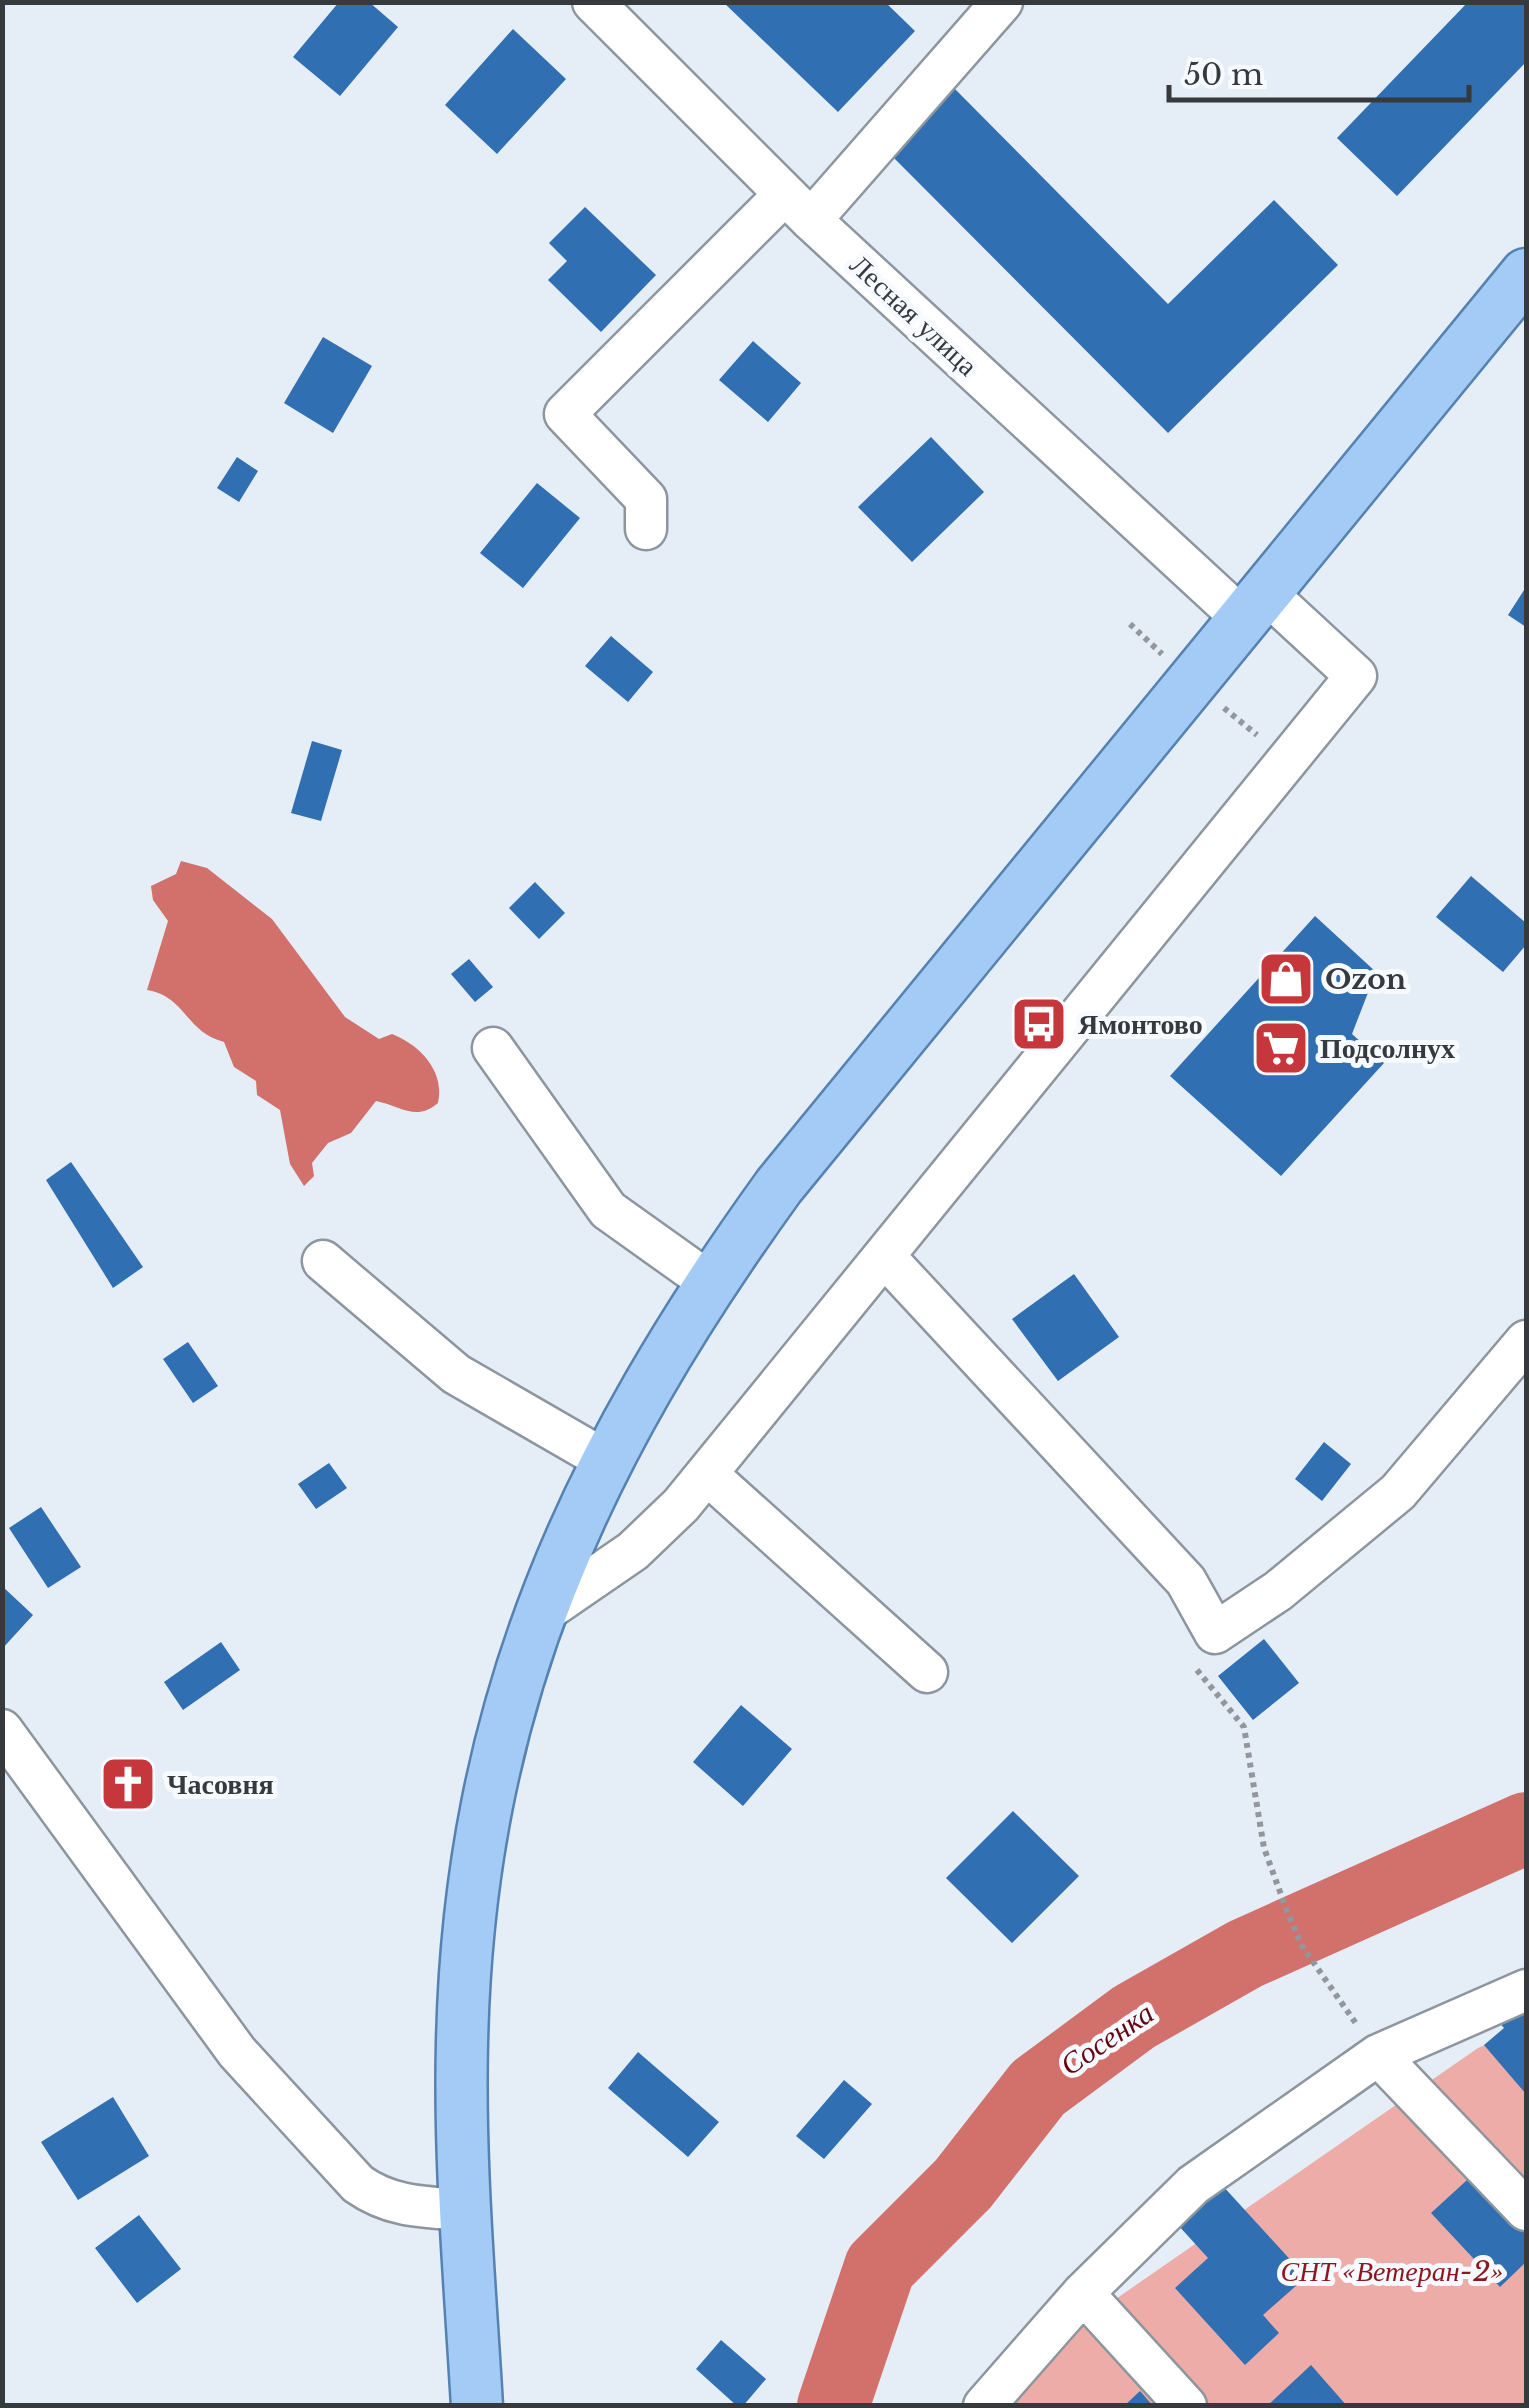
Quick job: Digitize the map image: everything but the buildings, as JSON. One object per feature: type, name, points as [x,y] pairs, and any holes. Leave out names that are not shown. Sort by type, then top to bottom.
[{"type":"main road","points":[[477,2406],[462,2044],[476,1864],[512,1693],[537,1616],[606,1460],[656,1367],[709,1282],[778,1186],[1526,274]]},
{"type":"street","name":"Лесная улица","points":[[593,2],[798,206],[1254,606],[1356,676],[886,1258]]},
{"type":"street","points":[[646,529],[646,499],[565,414],[798,206],[1002,2]]},
{"type":"street","points":[[492,1048],[608,1210],[709,1282]]},
{"type":"street","points":[[537,1616],[634,1551],[707,1474],[886,1258],[1186,1581],[1215,1633],[1278,1591],[1398,1492],[1526,1341]]},
{"type":"street","points":[[323,1261],[456,1374],[606,1460]]},
{"type":"street","points":[[707,1474],[927,1672]]},
{"type":"street","points":[[2,1730],[237,2052],[322,2146],[380,2200],[466,2210]]},
{"type":"street","points":[[984,2406],[1083,2293],[1193,2185],[1378,2055],[1526,1990]]},
{"type":"street","points":[[1378,2055],[1526,2210]]},
{"type":"street","points":[[1083,2293],[1186,2406]]},
{"type":"path","points":[[1215,1633],[1188,1658],[1244,1727],[1264,1848],[1302,1946],[1378,2055]]},
{"type":"green space","name":"СНТ «Ветеран-2»","points":[[1526,2026],[1526,2405],[1012,2405],[1009,2373],[1478,2048]]},
{"type":"shaded area","points":[[181,861],[207,868],[272,919],[345,1017],[379,1039],[392,1034],[421,1052],[438,1080],[438,1103],[415,1112],[376,1101],[351,1133],[328,1143],[312,1163],[314,1176],[304,1186],[290,1164],[280,1110],[257,1095],[256,1081],[234,1067],[224,1042],[201,1030],[170,1000],[147,990],[168,921],[153,900],[151,886],[176,874]]},
{"type":"waterway","name":"Сосенка","points":[[833,2406],[880,2267],[963,2184],[1038,2088],[1134,2017],[1245,1954],[1526,1828]]},
{"type":"place","name":"Ozon","points":[[1286,979]]},
{"type":"place","name":"Ямонтово","points":[[1039,1024]]},
{"type":"place","name":"Подсолнух","points":[[1281,1048]]},
{"type":"place","name":"Часовня","points":[[128,1784]]}]
